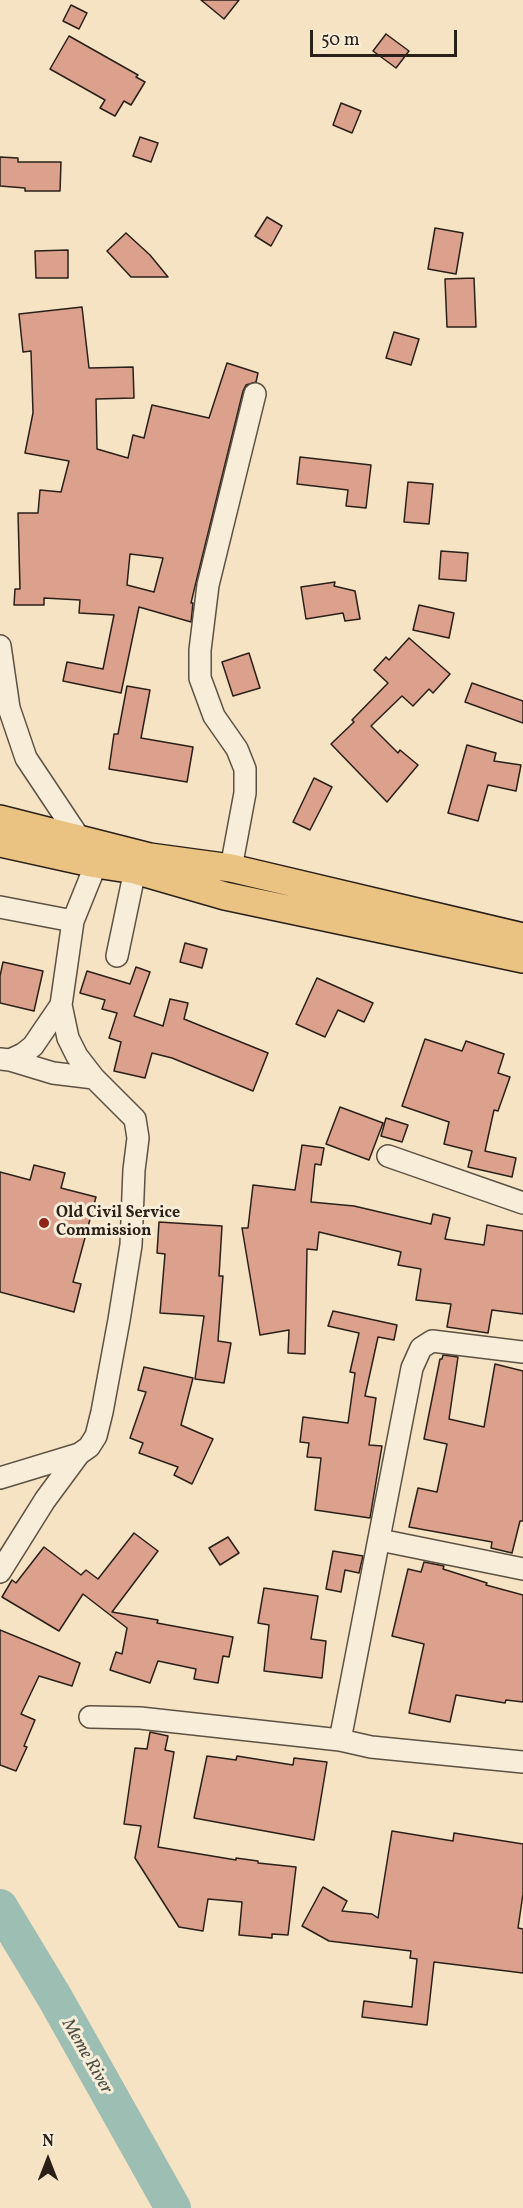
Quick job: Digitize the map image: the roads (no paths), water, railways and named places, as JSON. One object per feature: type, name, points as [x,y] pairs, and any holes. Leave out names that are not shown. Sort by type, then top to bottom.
[{"type":"main road","points":[[0,819],[150,857],[231,868],[523,937]]},
{"type":"main road","points":[[0,843],[135,870],[225,896],[523,959]]},
{"type":"street","points":[[231,868],[245,793],[245,769],[237,749],[214,716],[200,678],[200,650],[208,585],[255,394]]},
{"type":"street","points":[[0,646],[9,708],[26,758],[80,839]]},
{"type":"street","points":[[0,1478],[79,1454],[88,1448],[96,1436],[131,1245],[134,1170],[138,1138],[135,1119],[94,1078],[78,1056],[68,1038],[61,1005],[73,921],[96,864]]},
{"type":"street","points":[[117,956],[135,870]]},
{"type":"street","points":[[0,907],[73,921]]},
{"type":"street","points":[[5,1060],[23,1054],[33,1046],[61,1005]]},
{"type":"street","points":[[5,1060],[54,1073],[94,1078]]},
{"type":"street","points":[[388,1156],[523,1203]]},
{"type":"street","points":[[340,1740],[412,1368],[421,1348],[432,1341],[523,1352]]},
{"type":"street","points":[[0,1572],[45,1500],[79,1454]]},
{"type":"street","points":[[380,1540],[523,1569]]},
{"type":"street","points":[[90,1717],[140,1718],[340,1740],[371,1747],[523,1762]]},
{"type":"waterway","name":"Meme River","points":[[0,1907],[55,1998],[173,2208]]},
{"type":"place","name":"Old Civil Service Commission","points":[[44,1223]]}]
